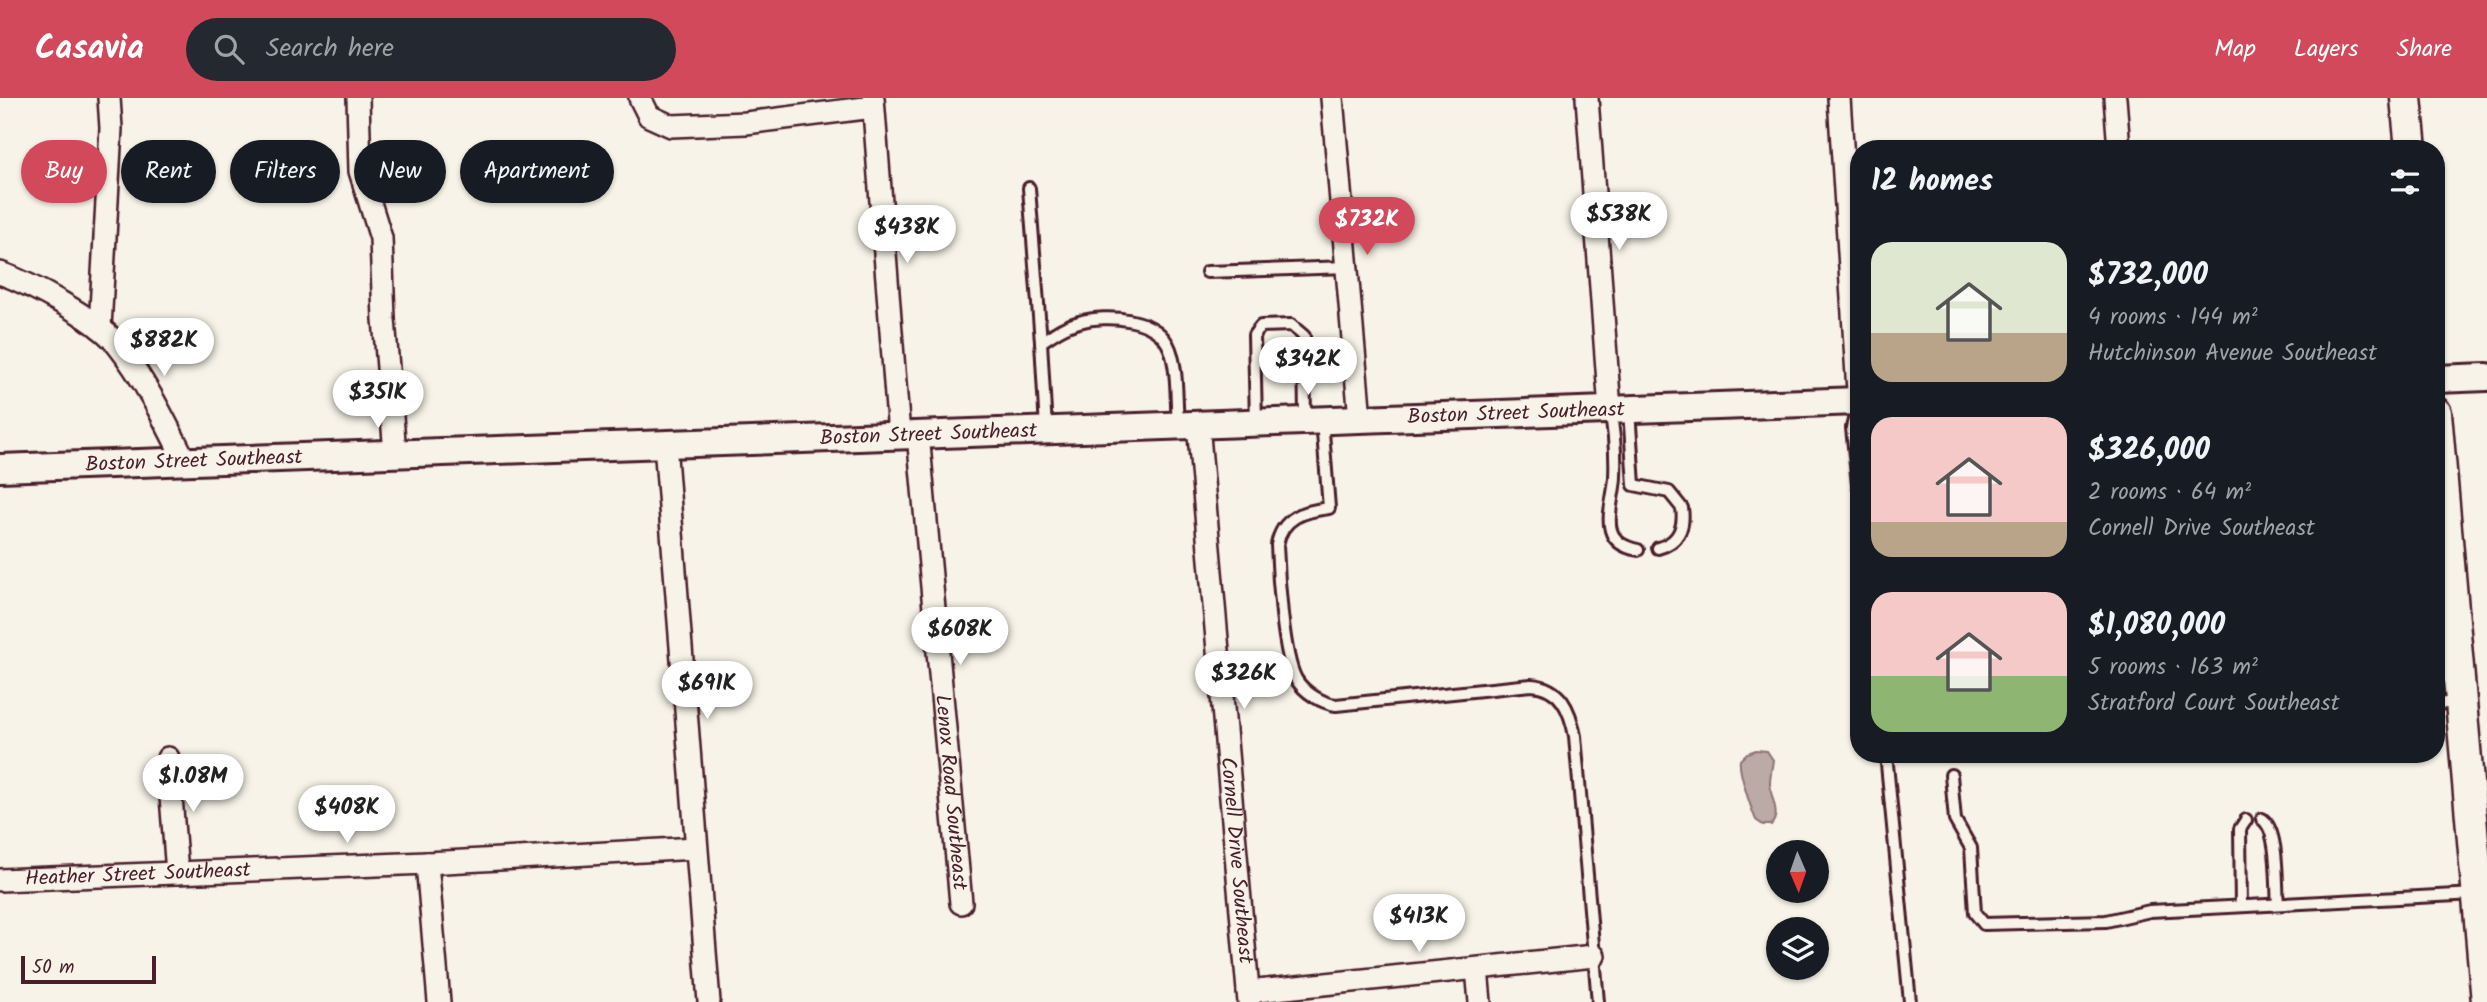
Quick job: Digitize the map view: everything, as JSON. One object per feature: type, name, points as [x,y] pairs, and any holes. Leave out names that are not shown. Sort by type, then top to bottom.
[{"type":"main road","points":[[2406,98],[2410,140]]},
{"type":"main road","points":[[2445,613],[2449,702],[2478,894],[2487,1002]]},
{"type":"street","points":[[100,328],[111,128],[109,98]]},
{"type":"street","points":[[358,98],[360,171],[381,238],[384,319],[395,453]]},
{"type":"street","points":[[640,98],[644,109],[656,121],[671,126],[746,123],[873,102]]},
{"type":"street","points":[[1332,98],[1360,419]]},
{"type":"street","points":[[1587,98],[1620,410]]},
{"type":"street","points":[[1839,98],[1850,268]]},
{"type":"street","points":[[2115,98],[2118,140]]},
{"type":"street","name":"Lenox Road Southeast","points":[[873,102],[961,902]]},
{"type":"street","points":[[0,273],[21,280],[100,328],[115,343],[156,405],[185,461]]},
{"type":"street","points":[[2445,379],[2487,377]]},
{"type":"street","name":"Boston Street Southeast","points":[[0,468],[1850,402]]},
{"type":"street","name":"Cornell Drive Southeast","points":[[1188,424],[1248,997]]},
{"type":"street","points":[[665,444],[709,1002]]},
{"type":"street","points":[[168,758],[177,873]]},
{"type":"street","name":"Heather Street Southeast","points":[[0,880],[427,863],[696,848]]},
{"type":"street","points":[[427,863],[439,1002]]},
{"type":"street","points":[[1248,997],[1594,956]]},
{"type":"street","points":[[1477,970],[1479,1002]]},
{"type":"lane","points":[[1029,188],[1046,429]]},
{"type":"lane","points":[[1207,272],[1347,267]]},
{"type":"lane","points":[[1041,342],[1060,329],[1081,321],[1131,320],[1150,328],[1162,337],[1170,349],[1188,424]]},
{"type":"lane","points":[[1256,422],[1254,335],[1261,326],[1291,326],[1304,336],[1314,420],[1329,508],[1294,517],[1282,528],[1278,545],[1289,654],[1295,677],[1313,696],[1336,705],[1531,685],[1544,687],[1559,696],[1568,708],[1575,736],[1598,1002]]},
{"type":"lane","points":[[1620,410],[1634,485]]},
{"type":"lane","points":[[1620,410],[1615,477],[1610,497],[1610,521],[1614,536],[1625,546],[1638,550]]},
{"type":"lane","points":[[1610,497],[1634,485],[1669,492],[1682,508],[1680,533],[1672,543],[1658,548]]},
{"type":"lane","points":[[1887,763],[1910,1002]]},
{"type":"lane","points":[[1951,775],[1955,820],[1970,844],[1975,913],[1984,924],[2106,921],[2150,911],[2478,894]]},
{"type":"lane","points":[[2241,906],[2240,829],[2246,820]]},
{"type":"lane","points":[[2262,820],[2269,824],[2273,836],[2277,904]]},
{"type":"shaded area","points":[[1767,751],[1773,760],[1770,790],[1776,810],[1771,825],[1763,825],[1756,820],[1741,772],[1740,760],[1747,753]]}]
